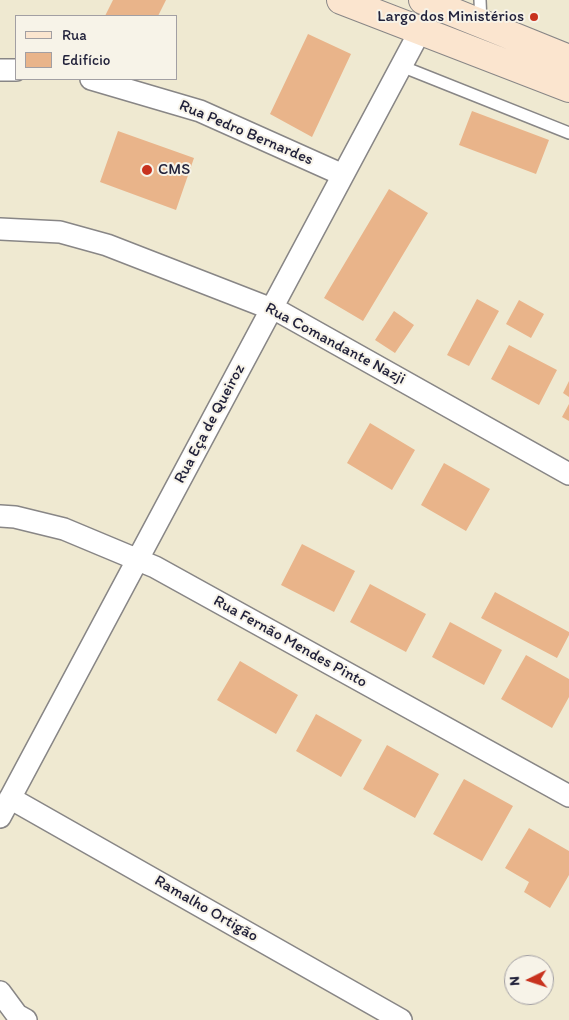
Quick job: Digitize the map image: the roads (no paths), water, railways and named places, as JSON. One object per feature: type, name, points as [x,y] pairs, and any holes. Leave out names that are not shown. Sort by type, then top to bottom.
[{"type":"street","points":[[340,0],[569,88]]},
{"type":"street","points":[[423,0],[480,12],[542,48],[569,58]]},
{"type":"street","name":"Rua Eça de Queiroz","points":[[0,817],[420,31]]},
{"type":"street","points":[[542,48],[569,51]]},
{"type":"street","points":[[0,70],[15,70]]},
{"type":"street","name":"Rua Pedro Bernardes","points":[[94,80],[200,111],[344,174]]},
{"type":"street","name":"Rua Comandante Nazji","points":[[0,229],[60,232],[107,245],[282,313],[569,474]]},
{"type":"street","name":"Rua Fernão Mendes Pinto","points":[[0,516],[15,517],[64,529],[154,567],[569,796]]},
{"type":"street","name":"Ramalho Ortigão","points":[[10,798],[401,1020]]},
{"type":"street","points":[[0,992],[17,1014],[26,1020]]},
{"type":"lane","points":[[401,66],[569,133]]},
{"type":"place","name":"Largo dos Ministérios","points":[[534,17]]},
{"type":"place","name":"CMS","points":[[147,170]]}]
